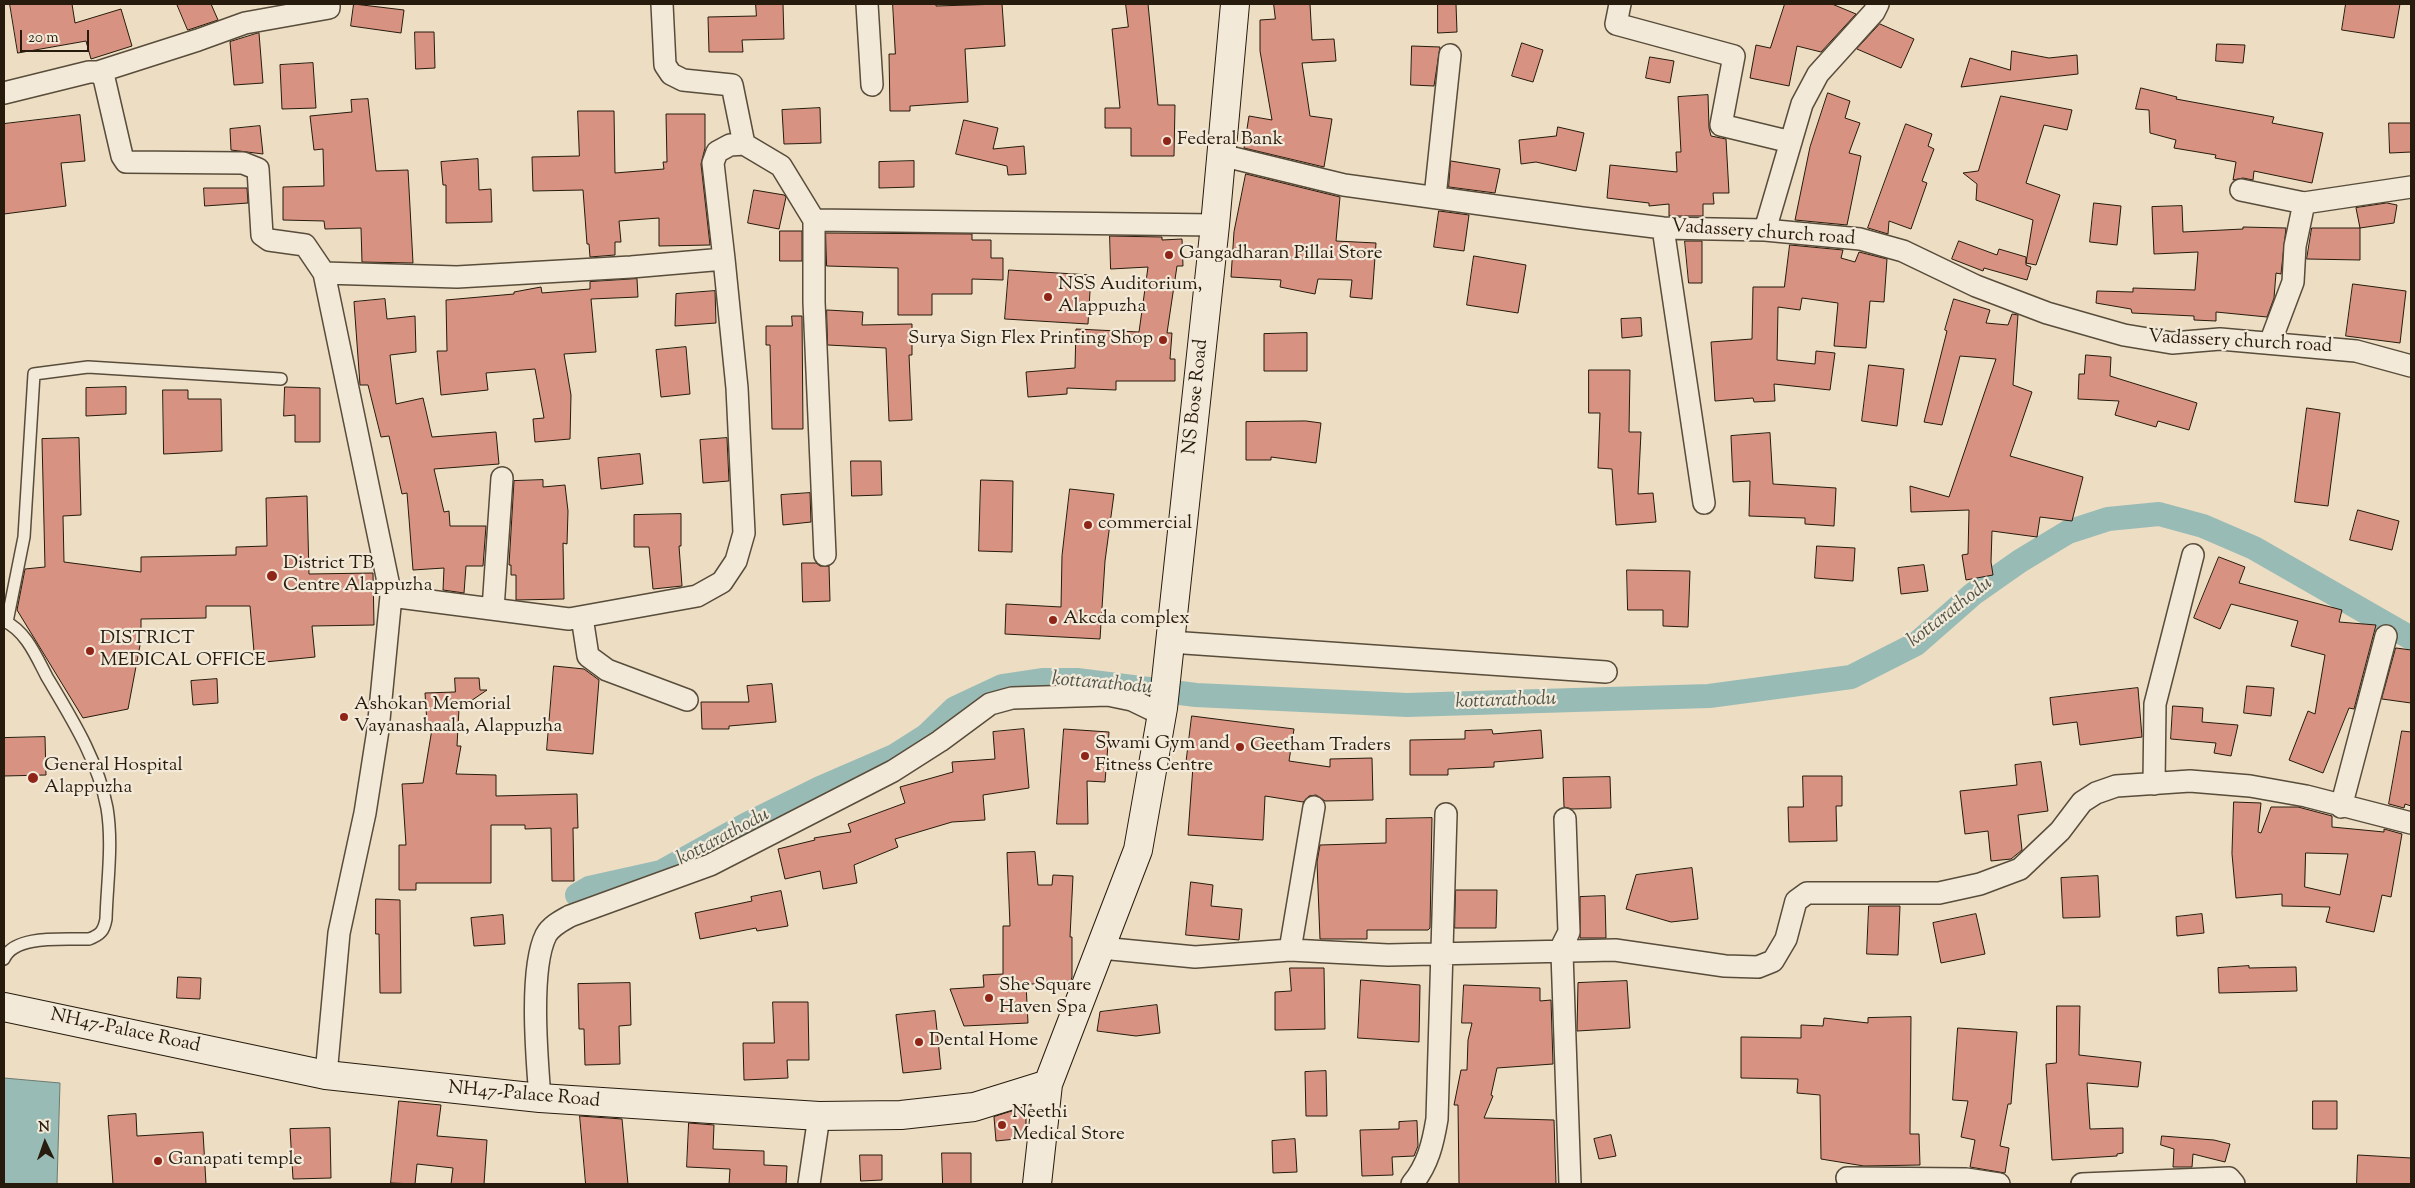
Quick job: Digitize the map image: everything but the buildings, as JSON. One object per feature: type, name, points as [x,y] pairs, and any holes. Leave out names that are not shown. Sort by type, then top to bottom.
[{"type":"main road","name":"NS Bose Road","points":[[1037,1184],[1048,1084],[1138,850],[1162,711],[1215,225],[1235,4]]},
{"type":"main road","name":"NH47-Palace Road","points":[[4,1007],[326,1076],[482,1094],[819,1116],[900,1115],[974,1107],[1048,1084]]},
{"type":"street","points":[[4,93],[89,72],[98,72],[245,23],[329,8],[329,4]]},
{"type":"street","points":[[662,4],[665,65],[671,74],[684,80],[732,85],[744,144]]},
{"type":"street","points":[[867,4],[872,84]]},
{"type":"street","points":[[1620,4],[1616,24],[1734,56],[1721,125],[1791,142]]},
{"type":"street","points":[[1765,230],[1802,104],[1818,74],[1874,12],[1878,4]]},
{"type":"street","points":[[1435,197],[1450,55]]},
{"type":"street","points":[[98,72],[104,78],[122,156],[126,162],[243,163],[252,165],[258,170],[260,179],[262,235],[269,240],[305,245],[324,273],[391,596],[378,730],[365,813],[339,933],[326,1076]]},
{"type":"street","points":[[391,596],[569,619],[697,596],[722,582],[736,561],[744,533],[736,388],[713,163],[717,152],[730,146],[744,144],[781,166],[814,220],[814,302],[825,555]]},
{"type":"street","name":"Vadassery church road","points":[[1221,155],[1344,185],[1663,228],[1765,230],[1860,239],[1903,251],[1976,286],[2038,309],[2124,335],[2172,343],[2220,339],[2356,351],[2411,366]]},
{"type":"street","points":[[2241,190],[2304,203],[2411,187]]},
{"type":"street","points":[[2270,343],[2294,282],[2295,246],[2304,203]]},
{"type":"street","points":[[814,220],[1215,225]]},
{"type":"street","points":[[1663,228],[1704,502]]},
{"type":"street","points":[[324,273],[458,277],[631,267],[724,259]]},
{"type":"street","points":[[493,609],[502,478]]},
{"type":"street","points":[[2154,784],[2155,704],[2193,556]]},
{"type":"street","points":[[582,617],[588,656],[607,670],[687,700]]},
{"type":"street","points":[[2341,807],[2386,636]]},
{"type":"street","points":[[1170,642],[1606,672]]},
{"type":"street","points":[[540,1098],[536,997],[540,955],[547,934],[570,916],[710,865],[893,771],[940,741],[990,704],[1012,698],[1108,695],[1132,700],[1162,711]]},
{"type":"street","points":[[1101,948],[1195,957],[1290,950],[1388,955],[1441,952],[1615,950],[1725,966],[1758,967],[1773,960],[1786,939],[1796,901],[1807,894],[1939,893],[1980,884],[2020,869],[2060,831],[2082,802],[2096,793],[2116,786],[2190,782],[2250,786],[2306,796],[2341,807],[2411,823]]},
{"type":"street","points":[[1290,950],[1314,807]]},
{"type":"street","points":[[1412,1184],[1423,1171],[1433,1144],[1437,1119],[1446,814]]},
{"type":"street","points":[[1565,819],[1569,932],[1561,952],[1570,1184]]},
{"type":"street","points":[[809,1184],[819,1116]]},
{"type":"street","points":[[1847,1178],[1966,1179],[1999,1184]]},
{"type":"street","points":[[2082,1184],[2228,1178],[2234,1184]]},
{"type":"lane","points":[[4,959],[15,946],[28,942],[89,939],[98,936],[104,929],[106,919],[109,842],[107,810],[101,781],[89,753],[24,636],[5,621],[24,537],[34,374],[88,367],[281,379]]},
{"type":"water","points":[[4,1078],[60,1083],[57,1184],[4,1184]]},
{"type":"waterway","name":"kottarathodu","points":[[577,895],[589,888],[661,872],[747,824],[820,788],[894,756],[927,735],[955,708],[1002,686],[1042,680],[1077,680],[1196,695],[1407,705],[1709,696],[1851,677],[1916,644],[1973,594],[2020,561],[2068,532],[2108,519],[2159,514],[2203,526],[2254,548],[2411,638]]},
{"type":"place","name":"Federal Bank","points":[[1167,141]]},
{"type":"place","name":"Gangadharan Pillai Store","points":[[1169,255]]},
{"type":"place","name":"NSS Auditorium, Alappuzha","points":[[1048,297]]},
{"type":"place","name":"Surya Sign Flex Printing Shop","points":[[1163,340]]},
{"type":"place","name":"commercial","points":[[1088,525]]},
{"type":"place","name":"District TB Centre Alappuzha","points":[[272,576]]},
{"type":"place","name":"Akcda complex","points":[[1053,620]]},
{"type":"place","name":"DISTRICT MEDICAL OFFICE","points":[[90,651]]},
{"type":"place","name":"Ashokan Memorial Vayanashaala, Alappuzha","points":[[344,717]]},
{"type":"place","name":"Geetham Traders","points":[[1240,747]]},
{"type":"place","name":"Swami Gym and Fitness Centre","points":[[1085,756]]},
{"type":"place","name":"General Hospital Alappuzha","points":[[33,778]]},
{"type":"place","name":"She Square Haven Spa","points":[[989,998]]},
{"type":"place","name":"Dental Home","points":[[919,1042]]},
{"type":"place","name":"Neethi Medical Store","points":[[1002,1125]]},
{"type":"place","name":"Ganapati temple","points":[[158,1161]]}]
